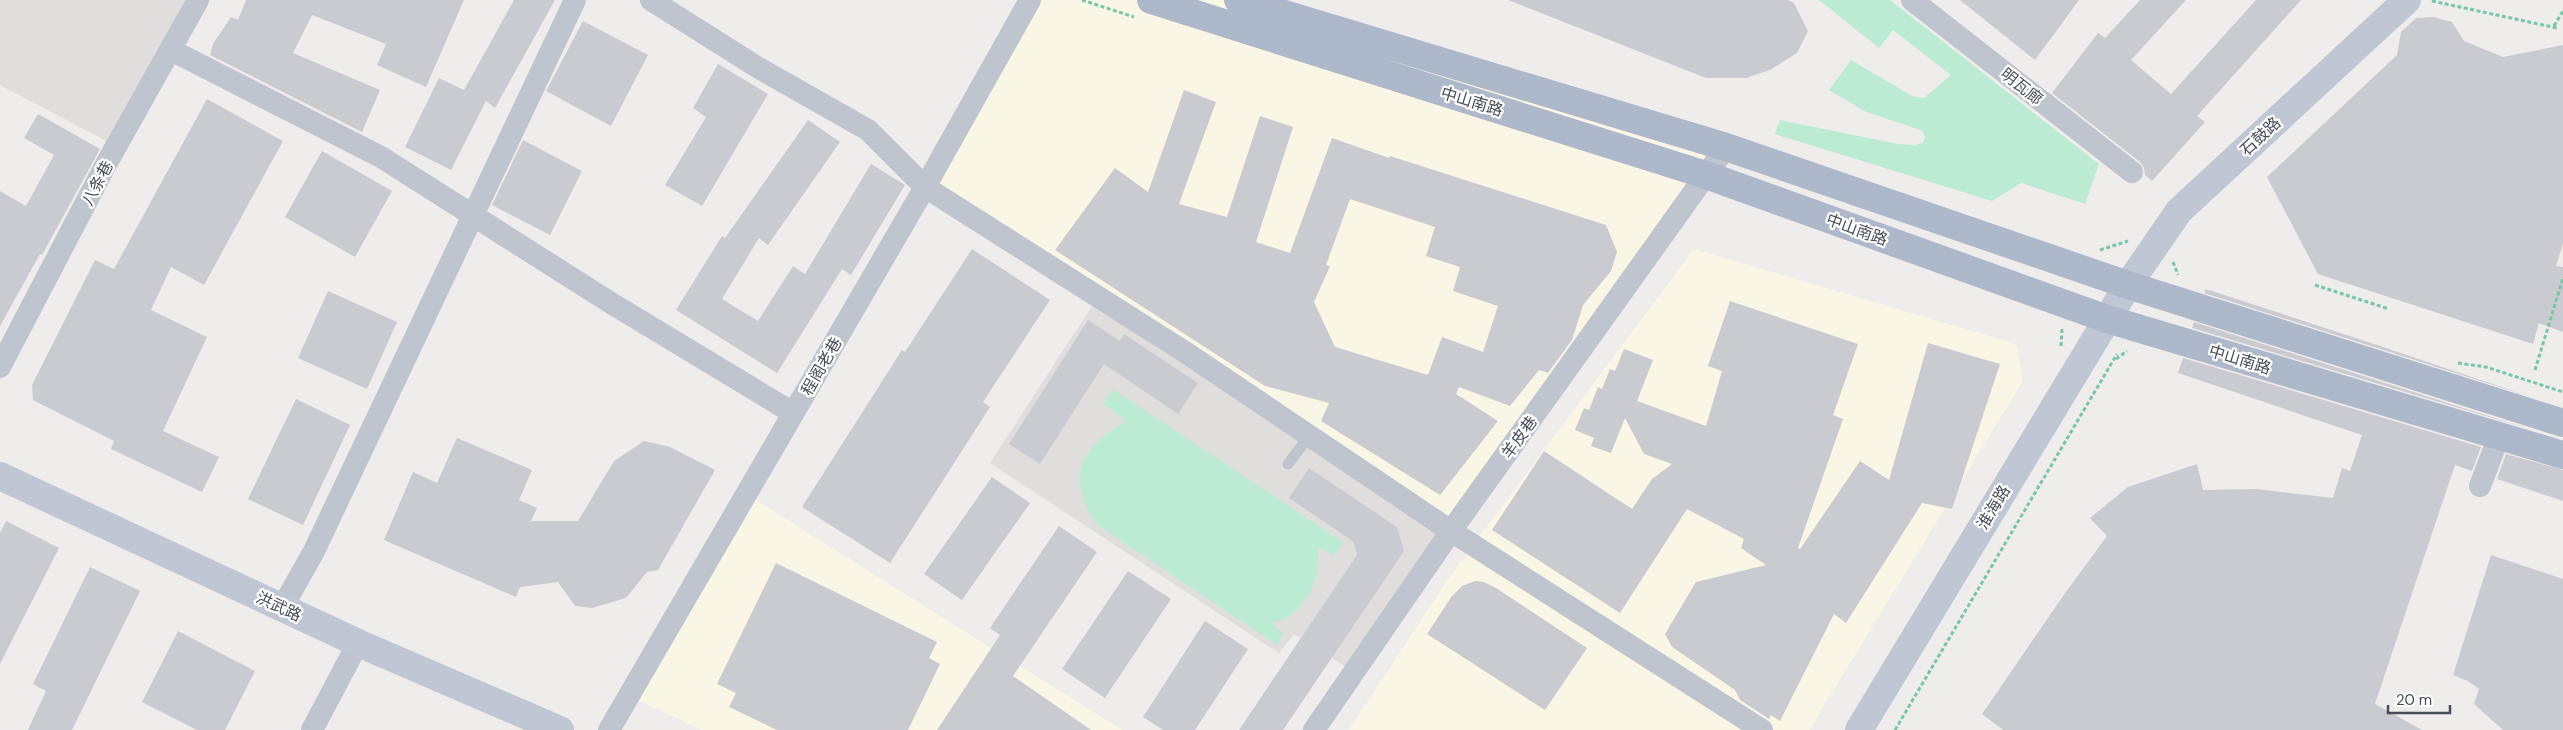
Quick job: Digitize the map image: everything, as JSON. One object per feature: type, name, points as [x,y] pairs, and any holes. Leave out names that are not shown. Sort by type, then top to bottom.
[{"type":"main road","name":"中山南路","points":[[1238,0],[1726,147],[2128,285],[2563,423]]},
{"type":"main road","name":"石鼓路","points":[[2128,285],[2179,211],[2419,0]]},
{"type":"main road","name":"中山南路","points":[[1706,175],[2107,319],[2381,401]]},
{"type":"main road","name":"淮海路","points":[[1859,730],[2128,285]]},
{"type":"main road","name":"洪武路","points":[[0,476],[358,643],[560,730]]},
{"type":"street","name":"八条巷","points":[[0,368],[105,166],[198,0]]},
{"type":"street","points":[[282,608],[314,551],[574,0]]},
{"type":"street","points":[[651,0],[757,67],[868,130],[925,187],[1185,352],[1451,531],[1762,730]]},
{"type":"street","name":"程阁老巷","points":[[609,730],[925,187],[1030,0]]},
{"type":"street","name":"明瓦廊","points":[[1912,0],[2132,172]]},
{"type":"street","points":[[170,50],[381,157],[611,303],[793,413]]},
{"type":"street","name":"羊皮巷","points":[[1314,730],[1451,531],[1726,147]]},
{"type":"street","points":[[2480,486],[2499,436]]},
{"type":"street","points":[[312,730],[358,643]]},
{"type":"lane","points":[[1151,0],[1706,175],[2381,401],[2563,455]]},
{"type":"lane","points":[[1288,464],[1309,436]]},
{"type":"path","points":[[2419,0],[2556,27],[2563,11]]},
{"type":"path","points":[[2095,250],[2132,240]]},
{"type":"path","points":[[2173,256],[2175,269],[2180,278]]},
{"type":"path","points":[[2535,370],[2563,278]]},
{"type":"path","points":[[2315,285],[2389,309]]},
{"type":"shaded area","points":[[0,0],[193,0],[110,143],[0,85]]},
{"type":"shaded area","points":[[1030,0],[1238,0],[1726,147],[1451,531],[925,187]]},
{"type":"shaded area","points":[[1694,249],[2016,344],[2023,381],[1809,730],[1349,730],[1448,579]]},
{"type":"shaded area","points":[[1098,297],[1451,531],[1354,672],[1294,634],[1279,653],[990,463]]},
{"type":"shaded area","points":[[746,494],[1122,730],[701,730],[628,695]]},
{"type":"green space","points":[[1819,0],[1890,0],[2099,164],[2085,204],[2021,183],[1992,201],[1775,134],[1780,120],[1898,144],[1916,145],[1923,143],[1925,137],[1923,131],[1866,112],[1829,90],[1851,60],[1912,96],[1924,98],[1951,75],[1893,30],[1879,48]]},
{"type":"green space","points":[[1112,389],[1343,542],[1334,556],[1318,547],[1317,572],[1309,595],[1294,613],[1271,623],[1284,634],[1277,645],[1096,524],[1081,491],[1080,477],[1083,464],[1089,452],[1098,441],[1127,421],[1103,404]]},
{"type":"building","points":[[246,0],[464,0],[426,87],[377,65],[386,44],[312,15],[293,53],[380,90],[362,132],[210,55],[213,44],[231,17],[238,20]]},
{"type":"building","points":[[514,0],[555,0],[495,108],[486,101],[451,170],[405,147],[439,78],[464,90]]},
{"type":"building","points":[[1508,0],[1788,0],[1794,3],[1808,31],[1797,53],[1770,70],[1746,78],[1706,78]]},
{"type":"building","points":[[1960,0],[2079,0],[2035,60]]},
{"type":"building","points":[[2140,0],[2186,0],[2131,60],[2171,94],[2256,0],[2301,0],[2197,116],[2205,122],[2152,181],[2145,175],[2144,168],[2140,162],[2052,93],[2098,33],[2105,38]]},
{"type":"building","points":[[2434,17],[2452,22],[2464,41],[2503,57],[2563,45],[2563,244],[2556,266],[2563,267],[2563,332],[2539,323],[2533,344],[2318,274],[2267,177],[2397,55],[2401,32],[2416,18]]},
{"type":"building","points":[[583,21],[648,55],[611,126],[546,91]]},
{"type":"building","points":[[718,64],[768,94],[702,206],[665,185],[706,117],[693,108]]},
{"type":"building","points":[[1184,90],[1216,102],[1179,204],[1227,217],[1260,116],[1293,127],[1256,242],[1290,253],[1332,138],[1389,158],[1390,156],[1606,225],[1617,252],[1611,271],[1583,305],[1572,340],[1548,373],[1539,370],[1510,406],[1459,387],[1456,394],[1498,421],[1440,495],[1321,421],[1329,403],[1265,386],[1055,250],[1115,168],[1148,192]],"holes":[[[1350,199],[1435,227],[1426,256],[1460,267],[1453,291],[1498,306],[1483,352],[1442,337],[1428,375],[1335,347],[1314,302],[1330,266],[1326,265]]]},
{"type":"building","points":[[207,99],[283,141],[204,285],[171,267],[151,310],[207,337],[163,431],[219,457],[202,492],[111,449],[114,441],[33,400],[32,385],[95,260],[114,269]]},
{"type":"building","points":[[38,114],[100,149],[42,255],[40,254],[0,326],[0,191],[26,206],[54,155],[24,138]]},
{"type":"building","points":[[808,120],[840,142],[768,245],[759,238],[722,299],[758,321],[793,266],[805,274],[871,164],[905,185],[851,275],[842,269],[777,373],[676,310],[722,236],[725,238]]},
{"type":"building","points":[[523,140],[582,171],[550,235],[492,205]]},
{"type":"building","points":[[322,151],[392,191],[355,257],[285,217]]},
{"type":"building","points":[[972,249],[1050,300],[983,402],[990,407],[890,563],[802,507],[902,350],[905,352]]},
{"type":"building","points":[[2206,289],[2377,345],[2537,399],[2204,293]]},
{"type":"building","points":[[328,291],[397,322],[367,389],[298,358]]},
{"type":"building","points":[[1730,301],[1858,344],[1833,415],[1843,419],[1798,548],[1800,549],[1860,461],[1889,480],[1928,343],[2000,364],[1952,509],[1922,503],[1846,623],[1834,614],[1780,721],[1771,715],[1769,719],[1740,700],[1735,690],[1672,647],[1665,634],[1696,582],[1766,565],[1741,548],[1744,539],[1687,509],[1620,613],[1492,530],[1544,451],[1632,509],[1652,479],[1672,464],[1644,454],[1625,418],[1611,453],[1591,446],[1594,438],[1575,430],[1584,408],[1589,410],[1598,387],[1602,389],[1610,369],[1615,371],[1624,349],[1653,360],[1637,401],[1706,426],[1722,371],[1708,366]]},
{"type":"building","points":[[1088,320],[1120,341],[1124,334],[1198,383],[1178,414],[1104,364],[1040,464],[1009,444]]},
{"type":"building","points":[[2194,322],[2526,428],[2192,328]]},
{"type":"building","points":[[2183,358],[2481,447],[2472,471],[2455,465],[2375,704],[2422,730],[2003,730],[1982,714],[2063,596],[2107,536],[2090,518],[2128,487],[2197,464],[2203,490],[2256,489],[2333,498],[2342,468],[2350,471],[2362,435],[2178,373]]},
{"type":"building","points":[[296,399],[350,425],[303,525],[248,499]]},
{"type":"building","points":[[457,438],[532,470],[519,500],[537,508],[531,521],[578,521],[614,461],[644,441],[670,447],[715,470],[658,570],[647,572],[626,598],[592,608],[575,606],[558,582],[520,587],[516,597],[384,540],[413,472],[437,483]]},
{"type":"building","points":[[2506,454],[2563,470],[2563,501],[2497,479]]},
{"type":"building","points":[[1309,468],[1397,527],[1404,551],[1283,730],[1239,730],[1357,555],[1354,542],[1289,498]]},
{"type":"building","points":[[992,477],[1030,503],[962,600],[924,574]]},
{"type":"building","points":[[6,521],[59,548],[0,664],[0,533]]},
{"type":"building","points":[[1059,526],[1097,552],[1013,676],[1091,730],[937,730],[1000,635],[990,628]]},
{"type":"building","points":[[2491,555],[2563,579],[2563,730],[2503,730],[2474,704],[2479,689],[2468,681],[2453,675]]},
{"type":"building","points":[[776,563],[937,642],[929,658],[940,664],[908,730],[777,730],[729,707],[736,693],[717,684]]},
{"type":"building","points":[[90,567],[140,591],[72,730],[28,730],[46,691],[33,684]]},
{"type":"building","points":[[1128,571],[1171,599],[1105,698],[1062,669]]},
{"type":"building","points":[[1475,581],[1484,582],[1496,588],[1587,648],[1545,710],[1427,634],[1452,596],[1462,586]]},
{"type":"building","points":[[1205,621],[1248,649],[1195,730],[1163,730],[1143,717]]},
{"type":"building","points":[[178,631],[255,671],[225,730],[197,730],[142,702]]}]
